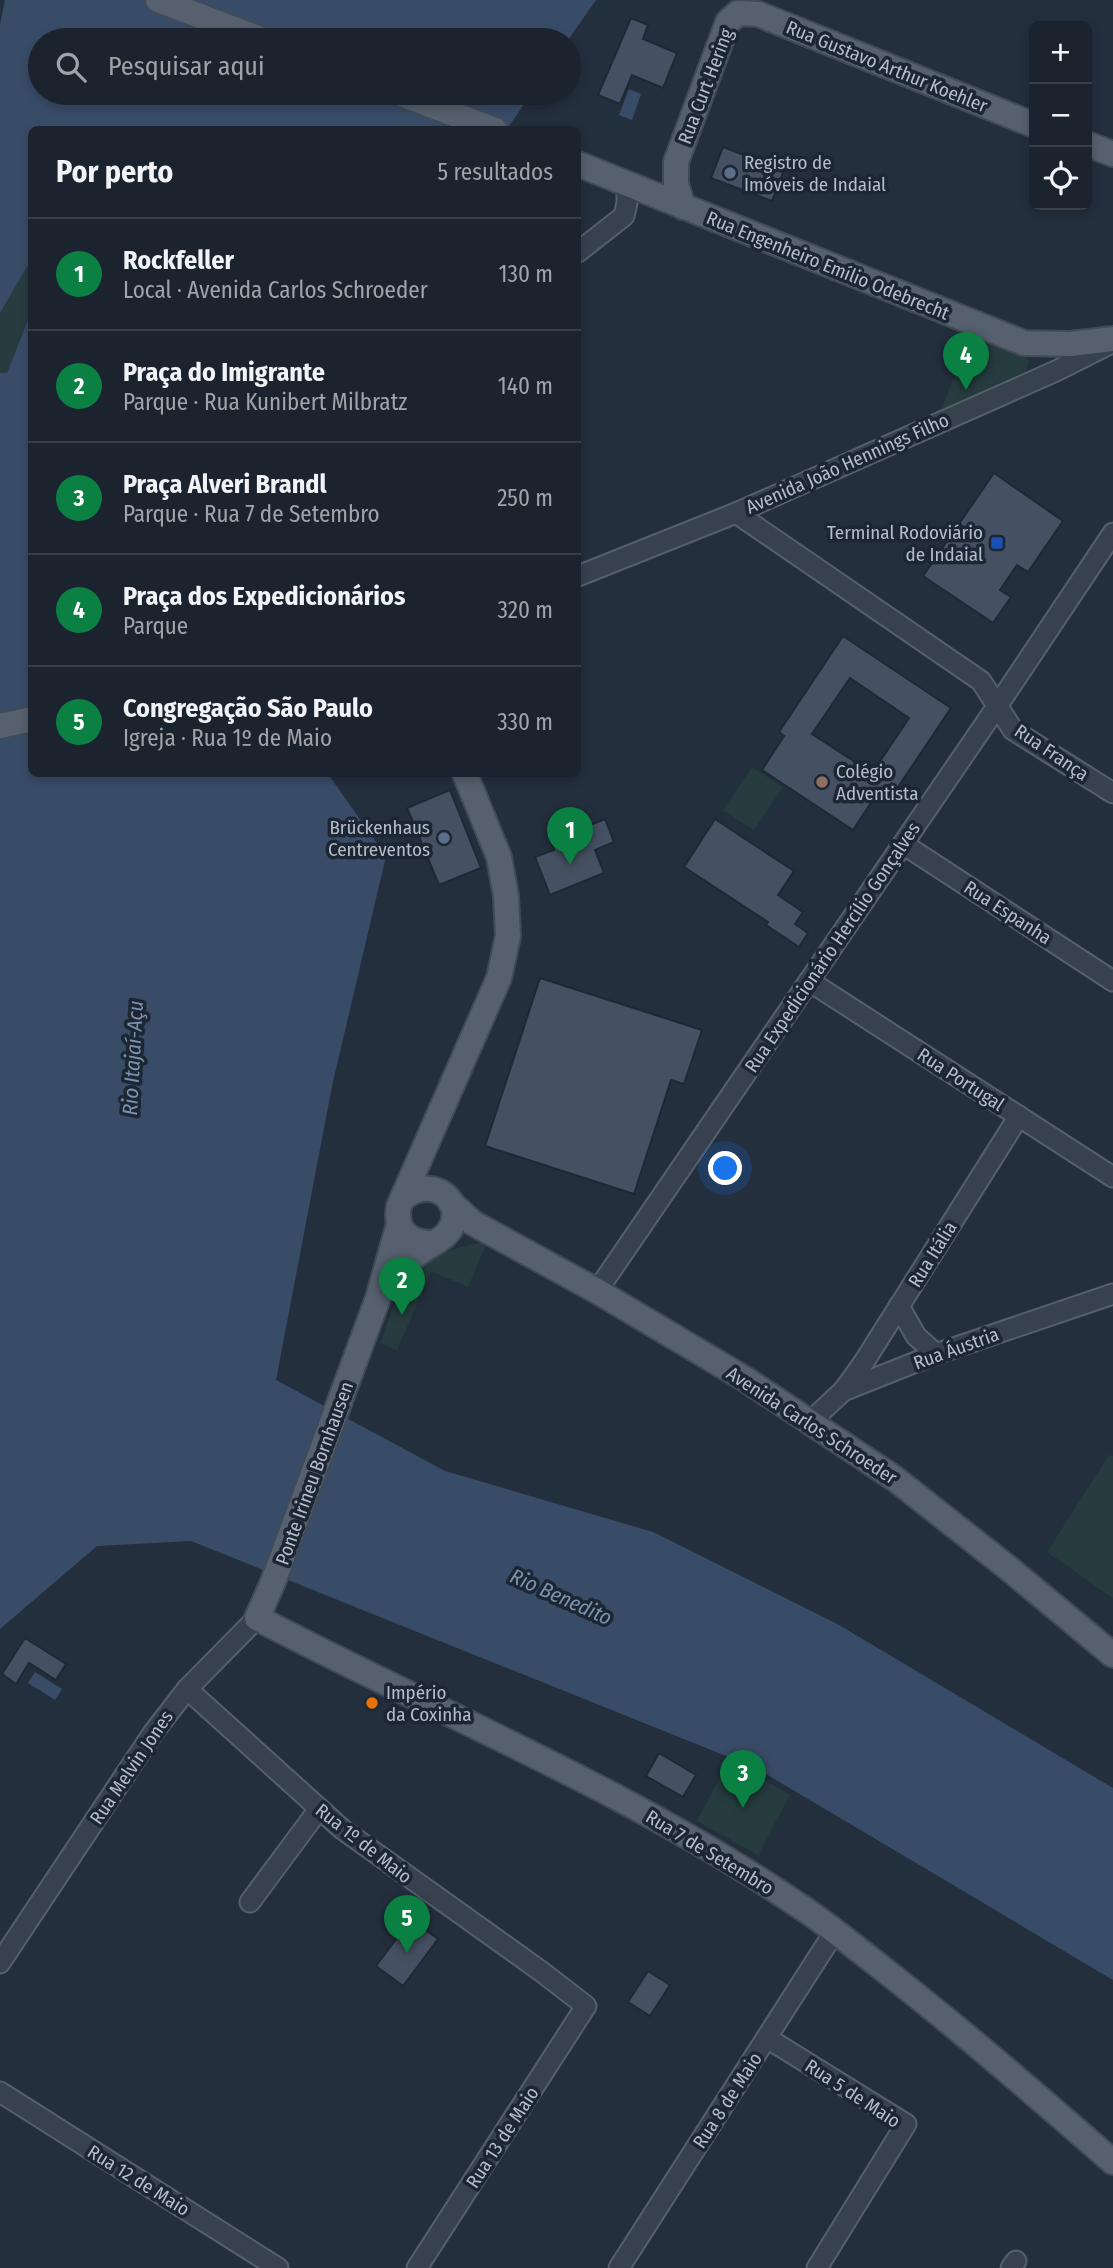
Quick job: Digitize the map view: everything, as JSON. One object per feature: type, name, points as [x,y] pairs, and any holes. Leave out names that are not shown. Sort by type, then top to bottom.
[{"type":"main road","points":[[158,0],[232,28]]},
{"type":"main road","name":"Rua Gustavo Arthur Koehler","points":[[738,13],[758,14],[1029,123]]},
{"type":"main road","name":"Rua Curt Hering","points":[[683,206],[676,184],[676,162],[728,22],[738,13]]},
{"type":"main road","points":[[430,105],[485,126]]},
{"type":"main road","points":[[1092,146],[1113,154]]},
{"type":"main road","name":"Rua Curt Hering","points":[[627,184],[656,179],[676,162]]},
{"type":"main road","name":"Rua Engenheiro Emílio Odebrecht","points":[[581,164],[1024,343],[1071,344],[1113,340]]},
{"type":"main road","points":[[0,726],[28,720]]},
{"type":"main road","points":[[378,1298],[399,1224],[399,1206],[499,978],[508,936],[506,897],[499,858],[466,777]]},
{"type":"main road","points":[[378,1298],[401,1268],[449,1231],[453,1222],[454,1211],[439,1178],[435,1158],[439,1119]]},
{"type":"main road","points":[[403,1198],[420,1188],[429,1187],[439,1190],[449,1200]]},
{"type":"main road","name":"Avenida Carlos Schroeder","points":[[449,1200],[461,1214],[487,1231],[597,1291],[745,1379],[894,1478],[1113,1655]]},
{"type":"main road","points":[[399,1224],[403,1233],[421,1243],[471,1230],[487,1231]]},
{"type":"main road","name":"Ponte Irineu Bornhausen","points":[[273,1582],[378,1298]]},
{"type":"main road","name":"Rua Melvin Jones","points":[[257,1618],[273,1582]]},
{"type":"main road","name":"Rua 7 de Setembro","points":[[257,1618],[476,1725],[642,1812],[798,1904],[983,2050],[1113,2162]]},
{"type":"street","points":[[581,250],[624,216],[627,184]]},
{"type":"street","name":"Avenida João Hennings Filho","points":[[581,575],[736,513],[1056,371],[1113,340]]},
{"type":"street","name":"Rua França","points":[[736,513],[981,681],[1013,730],[1113,793]]},
{"type":"street","name":"Rua Expedicionário Hercílio Gonçalves","points":[[597,1291],[1113,533]]},
{"type":"street","name":"Rua Espanha","points":[[903,844],[1113,981]]},
{"type":"street","name":"Rua Portugal","points":[[809,981],[1113,1177]]},
{"type":"street","name":"Rua Itália","points":[[843,1391],[864,1362],[1018,1116]]},
{"type":"street","name":"Rua Áustria","points":[[810,1422],[843,1391],[936,1354],[1113,1294]]},
{"type":"street","points":[[899,1306],[916,1336],[936,1354]]},
{"type":"street","name":"Rua Melvin Jones","points":[[0,1963],[153,1732],[187,1689],[257,1618]]},
{"type":"street","name":"Rua 1º de Maio","points":[[187,1689],[319,1809],[371,1851],[586,2006]]},
{"type":"street","points":[[250,1902],[319,1809]]},
{"type":"street","name":"Rua 8 de Maio","points":[[619,2268],[835,1931]]},
{"type":"street","name":"Rua 13 de Maio","points":[[418,2268],[586,2006]]},
{"type":"street","name":"Rua 5 de Maio","points":[[767,2038],[906,2124],[817,2268]]},
{"type":"street","name":"Rua 12 de Maio","points":[[0,2092],[278,2268]]},
{"type":"green space","points":[[27,267],[28,320],[7,373],[0,373],[0,313]]},
{"type":"green space","points":[[970,335],[1024,354],[1029,361],[1026,371],[942,409]]},
{"type":"green space","points":[[752,767],[783,787],[754,830],[723,810]]},
{"type":"green space","points":[[487,1242],[468,1287],[431,1271],[397,1350],[380,1343],[398,1296],[421,1265],[442,1253]]},
{"type":"green space","points":[[1109,1455],[1113,1456],[1113,1598],[1047,1552]]},
{"type":"green space","points":[[728,1762],[790,1795],[758,1855],[697,1821]]},
{"type":"water","points":[[5,0],[596,0],[576,28],[28,28],[28,105],[524,105],[509,126],[28,126],[28,267],[0,313],[0,25]]},
{"type":"water","points":[[629,89],[641,94],[632,120],[619,115]]},
{"type":"water","points":[[28,320],[28,777],[330,777],[386,856],[332,1086],[276,1380],[445,1471],[653,1532],[839,1625],[1113,1788],[1113,1980],[756,1768],[191,1541],[97,1546],[0,1629],[0,373],[7,373]]},
{"type":"water","points":[[35,1672],[62,1689],[55,1700],[28,1683]]},
{"type":"building","points":[[631,18],[648,25],[643,39],[677,53],[663,88],[632,75],[620,104],[598,95]]},
{"type":"building","points":[[723,147],[784,170],[772,201],[711,178]]},
{"type":"building","name":"Terminal Rodoviário de Indaial","points":[[994,473],[1063,521],[1028,572],[1017,565],[1000,590],[1011,597],[993,623],[923,576]]},
{"type":"building","points":[[843,636],[951,708],[888,802],[877,794],[853,830],[762,770],[784,736],[779,732]],"holes":[[[850,678],[909,718],[872,773],[812,734]]]},
{"type":"building","name":"Brückenhaus Centreventos","points":[[450,790],[481,868],[439,885],[407,808]]},
{"type":"building","points":[[605,819],[614,842],[595,850],[604,873],[550,895],[535,857],[554,850],[551,841]]},
{"type":"building","points":[[715,819],[794,871],[778,895],[803,912],[795,924],[808,933],[799,947],[766,925],[768,922],[684,867]]},
{"type":"building","points":[[540,978],[702,1030],[684,1084],[671,1080],[634,1194],[485,1146]]},
{"type":"building","points":[[25,1638],[66,1664],[56,1680],[29,1663],[16,1684],[2,1674]]},
{"type":"building","points":[[659,1753],[696,1775],[683,1797],[646,1776]]},
{"type":"building","points":[[411,1919],[438,1939],[403,1986],[376,1966]]},
{"type":"building","points":[[648,1971],[670,1985],[650,2016],[628,2002]]},
{"type":"place","name":"Registro de Imóveis de Indaial","points":[[730,173]]},
{"type":"place","name":"Praça dos Expedicionários","points":[[966,390]]},
{"type":"place","name":"Terminal Rodoviário de Indaial","points":[[997,543]]},
{"type":"place","name":"Colégio Adventista","points":[[822,782]]},
{"type":"place","name":"Brückenhaus Centreventos","points":[[444,838]]},
{"type":"place","name":"Rockfeller","points":[[570,865]]},
{"type":"place","name":"Praça do Imigrante","points":[[402,1315]]},
{"type":"place","name":"Império da Coxinha","points":[[372,1703]]},
{"type":"place","name":"Praça Alveri Brandl","points":[[743,1808]]},
{"type":"place","name":"Congregação São Paulo","points":[[407,1953]]},
{"type":"water label","name":"Rio Itajaí-Açu","points":[[133,1058]]},
{"type":"water label","name":"Rio Benedito","points":[[561,1597]]}]
